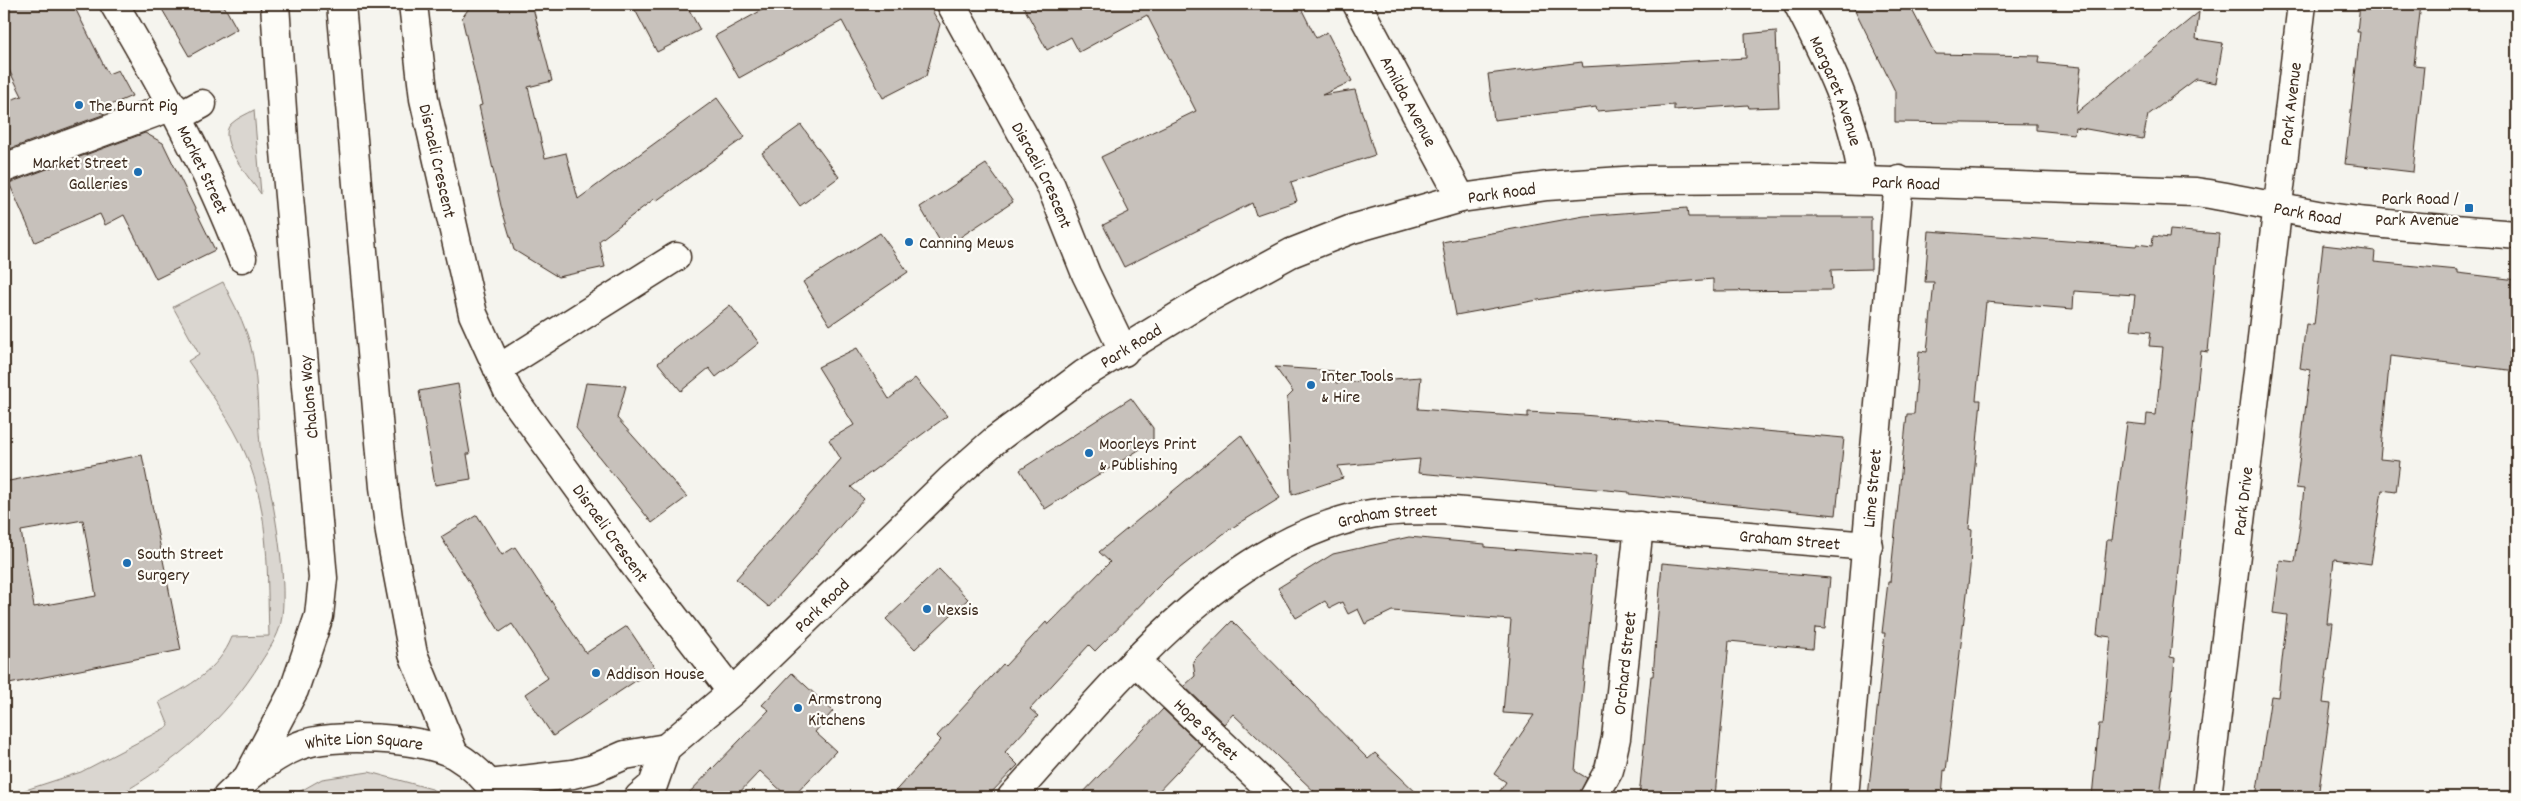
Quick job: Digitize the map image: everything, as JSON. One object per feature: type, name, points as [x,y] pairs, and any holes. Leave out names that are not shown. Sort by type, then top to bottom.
[{"type":"street","name":"Market Street","points":[[114,4],[176,112],[210,180],[242,258]]},
{"type":"street","name":"Chalons Way","points":[[249,775],[294,690],[319,616],[323,578],[284,140],[275,4]]},
{"type":"street","points":[[341,4],[384,487],[390,533],[413,654],[454,754]]},
{"type":"street","name":"Disraeli Crescent","points":[[413,4],[424,99],[473,314],[498,370],[508,391],[555,457],[638,570],[732,692]]},
{"type":"street","name":"Disraeli Crescent","points":[[951,4],[1051,186],[1086,274],[1124,352]]},
{"type":"street","name":"Amilda Avenue","points":[[1357,4],[1462,198]]},
{"type":"street","name":"Margaret Avenue","points":[[1798,4],[1828,66],[1855,136],[1860,155],[1862,180]]},
{"type":"street","name":"Park Avenue","points":[[2278,206],[2302,4]]},
{"type":"street","points":[[4,168],[202,104]]},
{"type":"street","name":"Park Road","points":[[666,748],[732,692],[950,480],[987,448],[1084,374],[1124,352],[1205,300],[1291,253],[1352,229],[1462,198],[1547,186],[1638,180],[1731,178],[1899,180],[2196,192],[2351,221],[2517,235]]},
{"type":"street","name":"Lime Street","points":[[1844,797],[1868,546],[1899,180]]},
{"type":"street","name":"Park Drive","points":[[2207,797],[2278,206]]},
{"type":"street","points":[[498,370],[676,257]]},
{"type":"street","name":"Graham Street","points":[[1012,797],[1135,661],[1202,598],[1230,577],[1297,538],[1329,525],[1364,515],[1400,510],[1441,510],[1868,546]]},
{"type":"street","name":"Orchard Street","points":[[1594,797],[1609,770],[1616,738],[1638,526]]},
{"type":"street","name":"Hope Street","points":[[1135,661],[1278,797]]},
{"type":"street","name":"White Lion Square","points":[[227,797],[249,775],[299,745],[369,736],[414,742],[454,754],[494,791]]},
{"type":"street","points":[[494,791],[593,769],[625,755],[666,748],[653,785],[639,797]]},
{"type":"shaded area","points":[[254,110],[261,194],[236,159],[231,149],[227,131],[231,124]]},
{"type":"shaded area","points":[[223,282],[245,327],[254,363],[261,454],[272,498],[282,572],[283,607],[278,633],[247,683],[215,721],[177,755],[115,797],[4,797],[81,772],[169,726],[159,702],[191,684],[211,668],[226,649],[232,637],[269,636],[266,544],[254,476],[234,430],[188,361],[199,354],[173,307]]},
{"type":"shaded area","points":[[369,772],[432,789],[442,797],[290,797],[322,779]]},
{"type":"building","points":[[4,4],[73,4],[108,74],[118,70],[132,96],[97,111],[105,114],[4,151],[4,102],[22,96],[4,60]]},
{"type":"building","points":[[159,4],[223,4],[237,29],[189,56]]},
{"type":"building","points":[[472,4],[532,4],[552,81],[528,87],[545,158],[566,153],[578,199],[717,98],[745,137],[656,201],[654,199],[599,241],[605,267],[558,277],[514,250],[501,206],[479,106],[482,105],[462,18]]},
{"type":"building","points":[[632,4],[686,4],[700,30],[657,52]]},
{"type":"building","points":[[773,4],[928,4],[940,24],[926,76],[883,98],[842,21],[739,78],[715,36]]},
{"type":"building","points":[[1022,4],[1299,4],[1316,38],[1327,32],[1352,81],[1322,95],[1355,90],[1375,155],[1291,182],[1297,201],[1256,215],[1252,203],[1124,267],[1103,225],[1129,212],[1101,157],[1196,111],[1147,15],[1079,52],[1071,37],[1047,50]]},
{"type":"building","points":[[1852,4],[1909,4],[1935,54],[2040,56],[2039,63],[2081,67],[2076,113],[2199,12],[2196,39],[2223,43],[2216,83],[2196,79],[2148,115],[2143,139],[2075,127],[2074,134],[2036,130],[2036,124],[1895,122],[1895,91]]},
{"type":"building","points":[[2360,4],[2421,4],[2414,65],[2424,66],[2413,172],[2345,164],[2360,32],[2357,32]]},
{"type":"building","points":[[1776,31],[1779,107],[1749,108],[1748,105],[1674,110],[1674,105],[1597,111],[1596,107],[1494,120],[1488,74],[1582,62],[1583,67],[1746,58],[1745,34]]},
{"type":"building","points":[[801,125],[839,177],[800,206],[762,153]]},
{"type":"building","points":[[145,133],[163,143],[215,250],[156,279],[124,215],[105,225],[100,214],[35,242],[9,183]]},
{"type":"building","points":[[986,164],[1013,202],[944,248],[920,207]]},
{"type":"building","points":[[1687,208],[1688,217],[1871,217],[1871,269],[1831,270],[1832,290],[1713,291],[1713,279],[1593,290],[1456,315],[1442,242],[1584,216]]},
{"type":"building","points":[[2170,230],[2219,234],[2208,352],[2201,351],[2170,657],[2175,658],[2160,797],[2092,797],[2099,724],[2103,724],[2111,637],[2097,635],[2107,540],[2112,540],[2127,423],[2146,425],[2147,414],[2156,415],[2163,347],[2149,346],[2151,332],[2131,330],[2135,295],[2074,291],[2073,309],[1986,302],[1976,400],[1981,400],[1969,529],[1972,530],[1970,568],[1942,797],[1868,797],[1885,633],[1882,633],[1888,582],[1890,582],[1907,414],[1914,414],[1919,351],[1927,352],[1934,282],[1925,282],[1929,231],[2152,246],[2153,236],[2169,238]]},
{"type":"building","points":[[880,233],[908,272],[830,325],[803,282]]},
{"type":"building","points":[[2323,245],[2375,251],[2374,262],[2458,270],[2458,273],[2517,280],[2517,371],[2390,356],[2380,459],[2400,461],[2396,492],[2382,490],[2371,564],[2334,559],[2327,623],[2333,623],[2323,703],[2331,704],[2318,797],[2256,797],[2271,696],[2278,697],[2287,615],[2273,613],[2280,560],[2295,562],[2300,525],[2304,489],[2296,488],[2310,370],[2300,368],[2306,324],[2314,325]]},
{"type":"building","points":[[730,305],[759,343],[716,377],[709,368],[681,391],[658,363]]},
{"type":"building","points":[[857,348],[889,399],[915,378],[947,416],[851,487],[864,499],[769,607],[736,579],[841,459],[829,440],[854,425],[818,367]]},
{"type":"building","points":[[1275,367],[1335,371],[1336,383],[1421,377],[1418,409],[1528,417],[1528,412],[1583,415],[1844,438],[1836,515],[1629,494],[1629,492],[1418,473],[1420,459],[1338,466],[1343,478],[1292,495],[1287,398],[1293,392]]},
{"type":"building","points":[[586,383],[626,386],[617,418],[687,497],[652,523],[576,428]]},
{"type":"building","points":[[458,384],[470,454],[467,454],[471,479],[435,485],[419,391]]},
{"type":"building","name":"Moorleys Print & Publishing","points":[[1131,398],[1153,428],[1153,441],[1045,509],[1020,470]]},
{"type":"building","points":[[1241,435],[1280,498],[1227,531],[1166,579],[1095,651],[1089,645],[1030,709],[1038,716],[1005,752],[1018,765],[987,797],[890,797],[941,740],[937,736],[1003,664],[1005,666],[1046,622],[1048,625],[1110,562],[1099,552]]},
{"type":"building","name":"South Street Surgery","points":[[142,455],[181,650],[4,685],[4,482]],"holes":[[[83,520],[96,596],[34,607],[21,531]]]},
{"type":"building","points":[[477,515],[502,555],[515,547],[586,653],[627,626],[655,668],[553,736],[525,694],[548,678],[512,624],[500,632],[441,537]]},
{"type":"building","points":[[1409,537],[1485,544],[1485,547],[1596,556],[1575,771],[1587,778],[1578,797],[1496,797],[1506,782],[1494,774],[1534,715],[1503,713],[1511,620],[1392,611],[1365,624],[1358,609],[1348,614],[1342,602],[1330,608],[1325,601],[1296,618],[1278,588],[1333,554]]},
{"type":"building","points":[[1662,563],[1830,578],[1825,629],[1815,628],[1813,649],[1729,641],[1715,797],[1639,797],[1651,676],[1653,676]]},
{"type":"building","name":"Nexsis","points":[[939,569],[968,599],[915,649],[886,619]]},
{"type":"building","points":[[1232,621],[1368,759],[1375,753],[1421,797],[1320,797],[1233,714],[1224,724],[1184,686],[1195,676],[1193,661]]},
{"type":"building","points":[[792,673],[833,711],[815,732],[836,751],[793,797],[788,797],[760,771],[735,797],[685,797],[769,710],[762,705]]},
{"type":"building","points":[[1163,709],[1202,746],[1153,797],[1079,797]]},
{"type":"place","name":"The Burnt Pig","points":[[79,105]]},
{"type":"place","name":"Market Street Galleries","points":[[138,172]]},
{"type":"place","name":"Park Road / Park Avenue","points":[[2469,208]]},
{"type":"place","name":"Canning Mews","points":[[909,242]]},
{"type":"place","name":"Inter Tools & Hire","points":[[1311,385]]},
{"type":"place","name":"Moorleys Print & Publishing","points":[[1089,453]]},
{"type":"place","name":"South Street Surgery","points":[[127,563]]},
{"type":"place","name":"Nexsis","points":[[927,609]]},
{"type":"place","name":"Addison House","points":[[596,673]]},
{"type":"place","name":"Armstrong Kitchens","points":[[798,708]]}]
